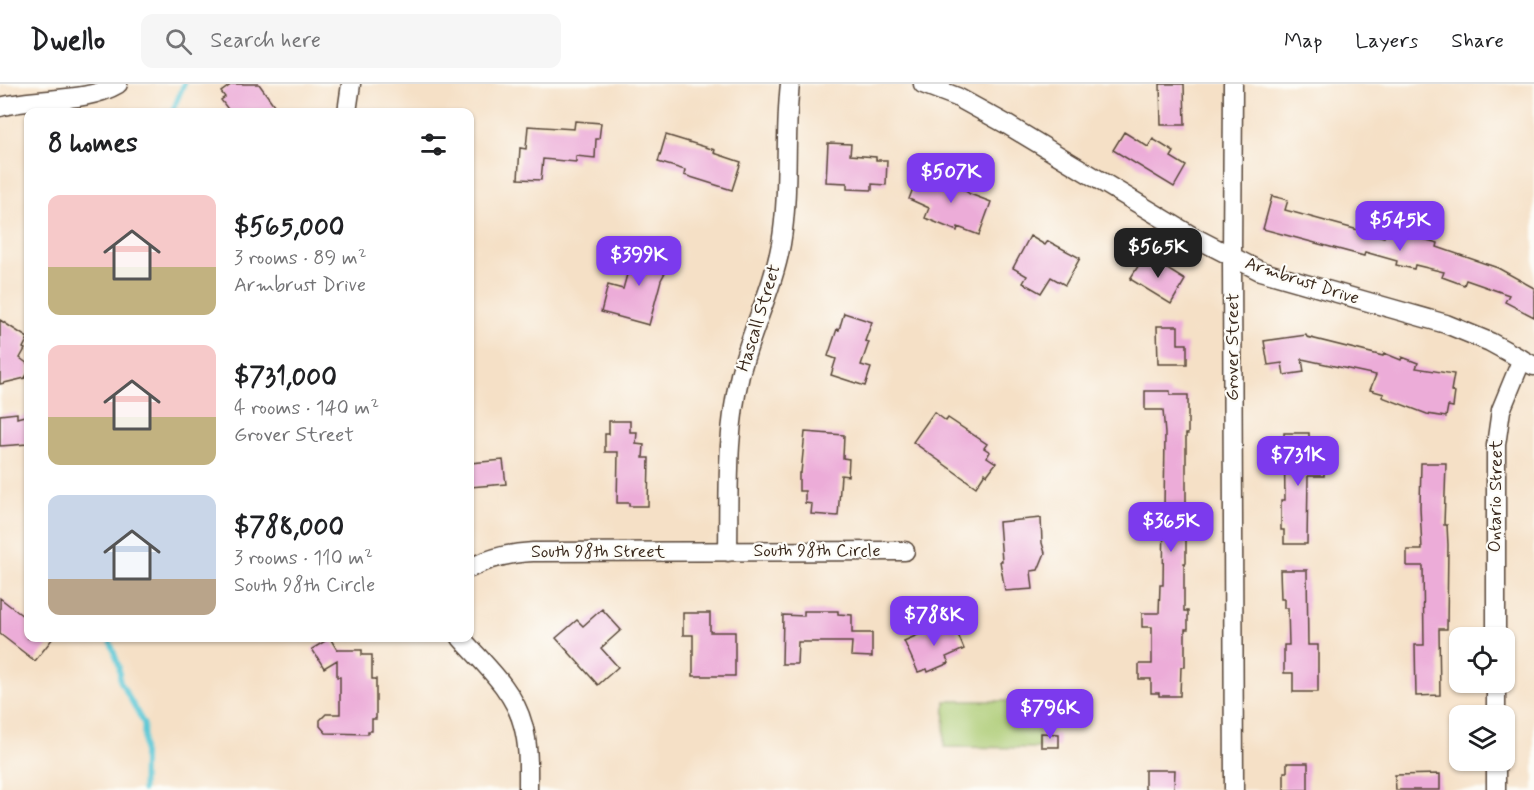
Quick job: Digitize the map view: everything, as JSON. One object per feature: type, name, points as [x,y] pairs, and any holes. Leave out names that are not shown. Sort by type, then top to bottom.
[{"type":"street","points":[[0,107],[31,100],[84,96],[118,84]]},
{"type":"street","points":[[348,108],[351,84]]},
{"type":"street","name":"Hascall Street","points":[[728,552],[729,451],[732,417],[741,372],[771,286],[781,244],[786,198],[790,84]]},
{"type":"street","name":"Armbrust Drive","points":[[923,84],[957,98],[1006,124],[1192,236],[1260,272],[1446,324],[1490,342],[1528,363]]},
{"type":"street","name":"Grover Street","points":[[1233,84],[1234,790]]},
{"type":"street","name":"Ontario Street","points":[[1496,627],[1496,445],[1501,410],[1528,363]]},
{"type":"street","name":"South 98th Circle","points":[[728,552],[905,551]]},
{"type":"street","name":"South 98th Street","points":[[474,566],[490,559],[514,553],[728,552]]},
{"type":"street","points":[[465,642],[505,688],[515,703],[527,742],[528,790]]},
{"type":"street","points":[[1496,771],[1496,790]]},
{"type":"green space","points":[[945,701],[1039,701],[1039,748],[944,747]]},
{"type":"building","points":[[232,84],[259,84],[276,108],[227,108],[221,100],[225,97],[221,92]]},
{"type":"building","points":[[1160,84],[1184,84],[1185,125],[1161,125]]},
{"type":"building","points":[[575,121],[601,123],[599,139],[596,139],[595,158],[576,156],[576,162],[543,159],[541,180],[518,179],[520,148],[526,149],[528,126],[574,129]]},
{"type":"building","points":[[1124,132],[1148,147],[1153,139],[1174,152],[1171,157],[1186,166],[1174,187],[1113,150]]},
{"type":"building","points":[[666,135],[715,150],[714,153],[741,162],[732,190],[684,175],[685,170],[658,162]]},
{"type":"building","points":[[828,143],[851,144],[850,155],[887,160],[886,185],[872,184],[872,190],[847,189],[847,183],[826,182]]},
{"type":"building","points":[[918,175],[951,185],[953,179],[966,184],[964,190],[970,194],[991,202],[979,235],[958,227],[957,231],[925,218],[929,208],[909,199]]},
{"type":"building","points":[[1272,196],[1288,200],[1285,210],[1384,237],[1386,229],[1438,243],[1437,247],[1498,268],[1534,288],[1534,317],[1505,302],[1509,295],[1466,280],[1464,285],[1442,277],[1444,272],[1415,265],[1414,269],[1396,265],[1397,261],[1365,252],[1364,256],[1263,229]]},
{"type":"building","points":[[1030,236],[1045,245],[1048,241],[1080,258],[1065,285],[1051,277],[1041,293],[1023,283],[1027,276],[1013,268]]},
{"type":"building","points":[[645,243],[673,258],[661,280],[649,325],[601,312],[608,285],[623,289],[628,271]]},
{"type":"building","points":[[1145,255],[1185,280],[1171,304],[1130,279]]},
{"type":"building","points":[[844,313],[872,322],[865,341],[869,342],[861,365],[871,368],[865,386],[831,375],[836,359],[828,356]]},
{"type":"building","points":[[0,320],[24,335],[24,351],[20,358],[24,361],[24,378],[0,384]]},
{"type":"building","points":[[1157,326],[1178,326],[1178,344],[1187,344],[1187,364],[1158,364]]},
{"type":"building","points":[[1306,335],[1383,356],[1384,353],[1401,360],[1402,357],[1418,363],[1416,368],[1454,374],[1451,391],[1455,392],[1453,407],[1448,406],[1446,417],[1427,414],[1382,397],[1384,394],[1370,390],[1376,375],[1302,359],[1304,372],[1284,375],[1282,363],[1268,365],[1264,341]]},
{"type":"building","points":[[1145,391],[1170,391],[1170,395],[1188,395],[1184,611],[1188,611],[1188,629],[1185,629],[1185,667],[1181,667],[1180,696],[1159,696],[1159,693],[1151,693],[1151,679],[1139,679],[1139,664],[1152,664],[1152,627],[1142,627],[1142,613],[1159,613],[1160,585],[1163,585],[1165,434],[1163,410],[1145,410]]},
{"type":"building","points":[[934,412],[946,421],[948,418],[987,444],[984,448],[990,452],[987,457],[996,463],[987,475],[985,473],[976,487],[913,442]]},
{"type":"building","points":[[17,413],[17,418],[24,416],[24,444],[0,446],[0,415]]},
{"type":"building","points":[[609,421],[630,421],[630,432],[637,432],[636,444],[644,445],[643,458],[649,458],[648,506],[629,506],[629,503],[617,503],[618,452],[605,452],[605,434],[609,434]]},
{"type":"building","points":[[805,432],[844,435],[843,458],[849,459],[848,476],[841,475],[838,516],[811,514],[812,504],[805,503],[805,491],[799,491],[799,473],[801,473]]},
{"type":"building","points":[[1284,433],[1309,433],[1309,459],[1324,459],[1324,476],[1308,476],[1307,544],[1284,544],[1284,530],[1281,530],[1281,500],[1285,500]]},
{"type":"building","points":[[503,460],[506,484],[474,487],[474,463]]},
{"type":"building","points":[[1421,463],[1446,463],[1444,525],[1447,525],[1448,545],[1447,629],[1439,629],[1440,695],[1416,696],[1415,645],[1424,645],[1423,566],[1407,566],[1407,550],[1422,550]]},
{"type":"building","points":[[1041,518],[1042,543],[1045,553],[1038,570],[1031,571],[1033,589],[1005,591],[1000,561],[1002,561],[999,522]]},
{"type":"building","points":[[1280,570],[1307,570],[1308,645],[1318,645],[1318,692],[1293,692],[1293,673],[1284,673],[1284,645],[1289,645],[1288,608],[1284,608],[1284,599],[1281,599]]},
{"type":"building","points":[[0,598],[24,617],[24,642],[50,642],[35,661],[0,634]]},
{"type":"building","points":[[602,609],[621,630],[601,648],[618,667],[598,685],[556,638],[577,620],[583,626]]},
{"type":"building","points":[[804,611],[838,611],[838,614],[852,615],[852,633],[872,633],[872,657],[851,656],[852,642],[798,642],[797,664],[782,664],[783,615],[804,616]]},
{"type":"building","points":[[683,613],[710,613],[710,632],[735,632],[735,676],[693,676],[693,635],[683,635]]},
{"type":"building","points":[[952,620],[964,649],[946,657],[949,663],[928,672],[927,669],[918,672],[904,641]]},
{"type":"building","points":[[323,642],[332,642],[337,650],[362,650],[362,655],[372,655],[372,679],[376,679],[376,719],[372,719],[372,731],[368,731],[368,734],[326,733],[320,726],[320,720],[326,714],[340,714],[340,677],[337,677],[337,660],[324,668],[312,649]]},
{"type":"building","points":[[1041,733],[1059,734],[1059,747],[1041,747]]},
{"type":"building","points":[[1287,763],[1308,763],[1308,790],[1284,790],[1284,772],[1287,772]]},
{"type":"building","points":[[1145,770],[1175,770],[1174,790],[1145,790]]},
{"type":"building","points":[[1440,774],[1440,790],[1396,790],[1395,775]]},
{"type":"waterway","points":[[174,108],[184,84]]},
{"type":"waterway","points":[[110,642],[119,666],[120,681],[144,724],[143,790]]}]
